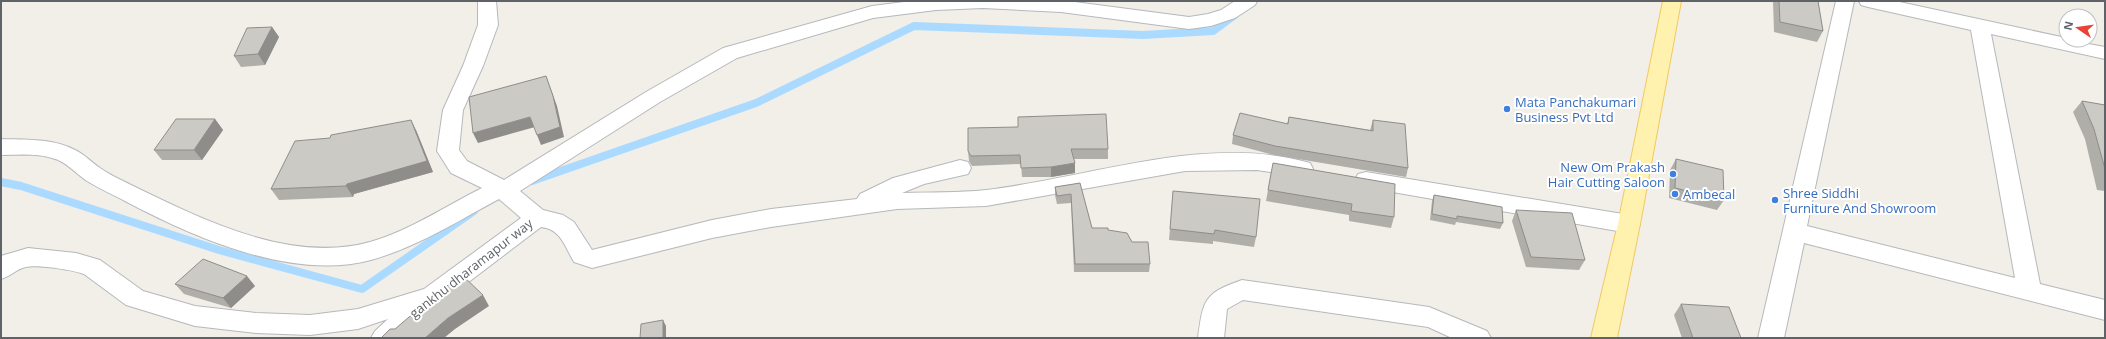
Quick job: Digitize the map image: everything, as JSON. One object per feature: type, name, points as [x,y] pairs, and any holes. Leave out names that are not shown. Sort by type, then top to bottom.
[{"type":"main road","points":[[1604,338],[1629,224],[1672,1]]},
{"type":"street","name":"gankhu dharamapur way","points":[[384,338],[432,296],[536,218],[502,189],[459,167],[448,150],[453,110],[473,66],[488,25],[487,1]]},
{"type":"street","points":[[1,147],[40,149],[56,151],[68,155],[95,176],[164,212],[218,234],[280,252],[316,257],[344,256],[370,251],[402,239],[502,189],[653,97],[730,53],[872,12],[936,4],[983,2],[1062,4],[1164,21],[1189,22],[1211,20],[1228,14],[1248,1]]},
{"type":"street","points":[[1771,338],[1846,1]]},
{"type":"street","points":[[1868,1],[2105,52]]},
{"type":"street","points":[[1980,24],[2029,291]]},
{"type":"street","points":[[536,218],[552,219],[569,230],[582,256],[592,259],[712,229],[770,218],[833,212],[897,201],[986,198],[1185,163],[1257,162],[1319,172]]},
{"type":"street","points":[[857,207],[878,193],[915,178],[960,168]]},
{"type":"street","points":[[1342,176],[1629,224]]},
{"type":"street","points":[[1795,232],[2105,310]]},
{"type":"street","points":[[1,270],[9,263],[28,257],[76,262],[92,267],[116,286],[135,298],[195,316],[256,323],[310,325],[358,319],[432,296]]},
{"type":"street","points":[[1211,338],[1215,307],[1220,299],[1242,290],[1429,317],[1444,321],[1467,334],[1478,338]]},
{"type":"building","points":[[1779,1],[1818,1],[1823,31],[1780,22]]},
{"type":"building","points":[[272,27],[258,54],[234,56],[247,28]]},
{"type":"building","points":[[546,76],[553,96],[560,127],[537,135],[530,117],[473,133],[469,97]]},
{"type":"building","points":[[2082,101],[2105,105],[2105,169],[2094,129]]},
{"type":"building","points":[[1240,113],[1288,124],[1289,117],[1373,131],[1373,120],[1405,124],[1408,168],[1275,146],[1233,135]]},
{"type":"building","points":[[1106,114],[1108,149],[1071,149],[1075,163],[1051,167],[1021,168],[1020,155],[971,156],[968,151],[968,128],[1018,127],[1018,117]]},
{"type":"building","points":[[176,119],[215,119],[194,150],[154,150]]},
{"type":"building","points":[[411,120],[427,161],[347,184],[346,186],[271,189],[295,141],[330,138],[331,135]]},
{"type":"building","points":[[1676,159],[1723,170],[1724,200],[1675,188]]},
{"type":"building","points":[[1273,163],[1395,184],[1394,217],[1351,211],[1352,204],[1268,190]]},
{"type":"building","points":[[1080,183],[1092,228],[1108,228],[1108,230],[1127,233],[1132,242],[1148,242],[1150,264],[1075,264],[1071,194],[1057,196],[1055,187]]},
{"type":"building","points":[[1173,191],[1260,199],[1256,237],[1215,230],[1214,234],[1170,229]]},
{"type":"building","points":[[1434,195],[1502,207],[1503,223],[1457,216],[1457,219],[1432,214]]},
{"type":"building","points":[[1516,210],[1572,213],[1585,260],[1531,257]]},
{"type":"building","points":[[203,259],[247,276],[223,298],[175,284]]},
{"type":"building","points":[[462,275],[483,295],[448,318],[425,338],[381,338],[390,329],[395,329],[436,294]]},
{"type":"building","points":[[1681,304],[1729,307],[1741,338],[1693,338]]},
{"type":"building","points":[[663,320],[663,338],[640,338],[641,324]]},
{"type":"waterway","points":[[532,181],[756,103],[914,26],[1143,35],[1213,31],[1236,14]]},
{"type":"waterway","points":[[1,182],[21,186],[219,250],[362,289],[474,211]]},
{"type":"place","name":"Mata Panchakumari Business Pvt Ltd","points":[[1507,109]]},
{"type":"place","name":"New Om Prakash Hair Cutting Saloon","points":[[1673,174]]},
{"type":"place","name":"Ambecal","points":[[1675,194]]},
{"type":"place","name":"Shree Siddhi Furniture And Showroom","points":[[1775,200]]}]
